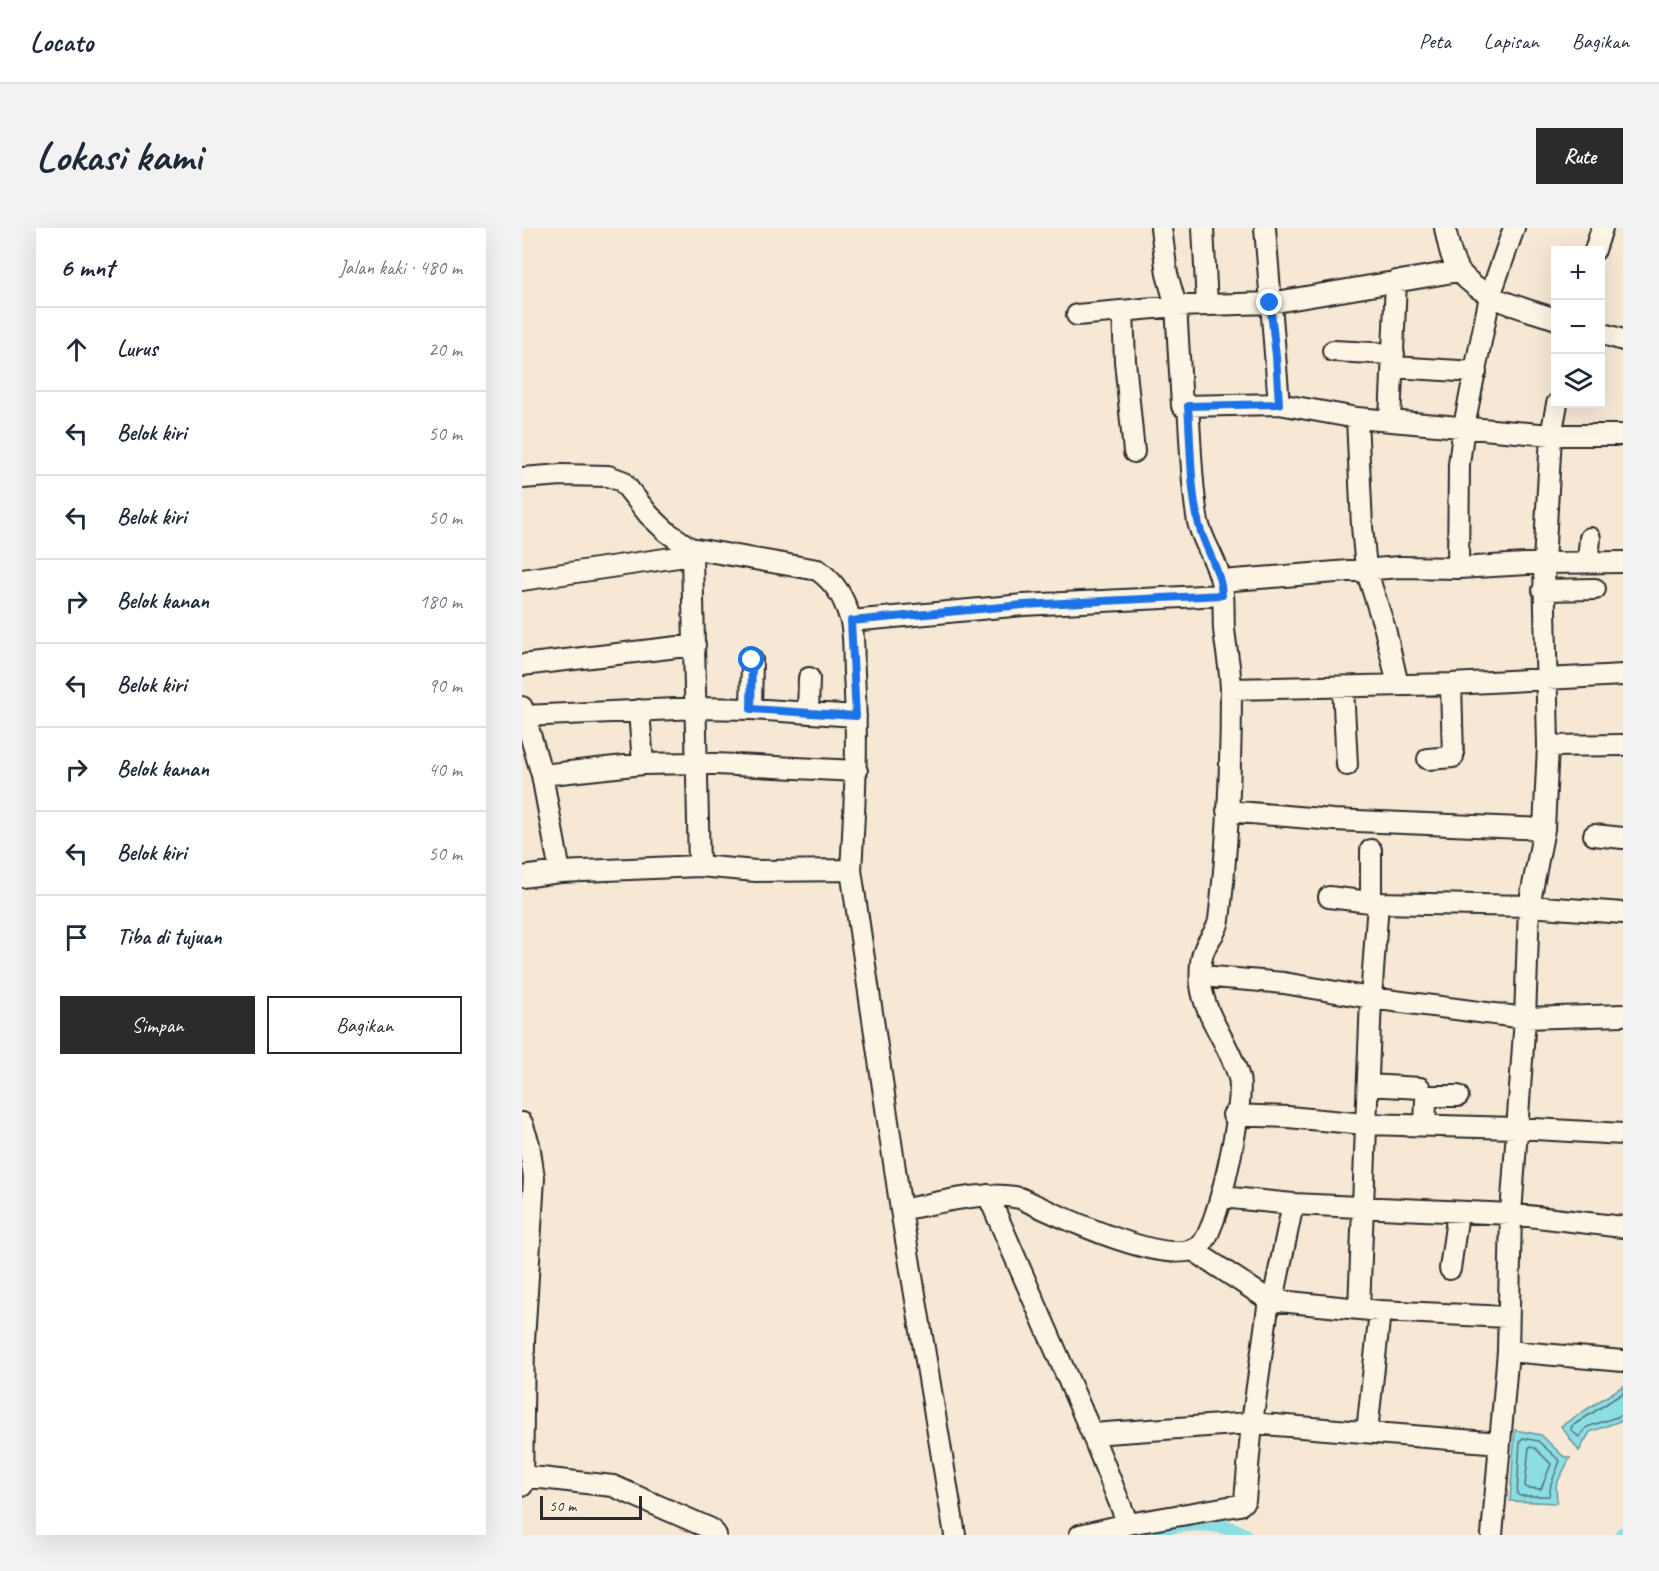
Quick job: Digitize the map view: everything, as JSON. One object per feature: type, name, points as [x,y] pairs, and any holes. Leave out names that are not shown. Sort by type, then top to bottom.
[{"type":"street","points":[[1161,228],[1167,274],[1176,306],[1182,406],[1279,404],[1357,418],[1390,421],[1551,435],[1623,435]]},
{"type":"street","points":[[1203,228],[1208,305]]},
{"type":"street","points":[[1265,228],[1279,404]]},
{"type":"street","points":[[1445,228],[1459,271],[1490,296],[1551,317]]},
{"type":"street","points":[[1458,568],[1460,464],[1464,426],[1490,296],[1514,228]]},
{"type":"street","points":[[1596,246],[1602,228]]},
{"type":"street","points":[[1077,315],[1176,306],[1270,303],[1459,271]]},
{"type":"street","points":[[1390,421],[1396,281]]},
{"type":"street","points":[[1123,312],[1125,362],[1134,452]]},
{"type":"street","points":[[1605,335],[1623,340]]},
{"type":"street","points":[[1333,351],[1476,372]]},
{"type":"street","points":[[901,1210],[988,1195],[1020,1198],[1102,1234],[1159,1250],[1181,1252],[1193,1250],[1205,1241],[1209,1233],[1221,1197],[1235,1134],[1235,1115],[1240,1084],[1239,1077],[1212,1019],[1201,986],[1202,956],[1218,926],[1224,866],[1231,689],[1222,588],[1198,522],[1194,498],[1188,406]]},
{"type":"street","points":[[1492,1535],[1508,1351],[1511,1214],[1526,1018],[1529,906],[1544,829],[1548,746],[1544,563],[1551,435],[1556,408]]},
{"type":"street","points":[[1357,418],[1366,569],[1385,629],[1398,685]]},
{"type":"street","points":[[522,478],[562,475],[608,476],[622,481],[649,515],[691,552],[697,708],[699,866]]},
{"type":"street","points":[[1588,562],[1590,538]]},
{"type":"street","points":[[522,580],[691,552],[818,570],[833,582],[845,604],[851,621],[856,716],[857,771],[851,870],[901,1210],[955,1535]]},
{"type":"street","points":[[851,621],[1222,588],[1366,569],[1623,562]]},
{"type":"street","points":[[1544,590],[1595,590]]},
{"type":"street","points":[[522,665],[694,645]]},
{"type":"street","points":[[751,709],[752,660]]},
{"type":"street","points":[[1231,689],[1451,684],[1623,675]]},
{"type":"street","points":[[808,713],[809,678]]},
{"type":"street","points":[[1428,759],[1453,757],[1451,684]]},
{"type":"street","points":[[1343,687],[1347,765]]},
{"type":"street","points":[[560,872],[542,774],[523,712],[697,708],[856,716]]},
{"type":"street","points":[[639,710],[643,764]]},
{"type":"street","points":[[1548,746],[1623,745]]},
{"type":"street","points":[[542,774],[643,764],[696,763],[857,771]]},
{"type":"street","points":[[1227,811],[1333,820],[1544,829]]},
{"type":"street","points":[[1594,835],[1623,837]]},
{"type":"street","points":[[1359,1309],[1375,902],[1371,850]]},
{"type":"street","points":[[522,877],[560,872],[699,866],[756,871],[851,870]]},
{"type":"street","points":[[1329,897],[1375,902],[1529,906],[1623,913]]},
{"type":"street","points":[[1201,976],[1284,983],[1371,998],[1526,1018],[1623,1016]]},
{"type":"street","points":[[1368,1085],[1420,1088]]},
{"type":"street","points":[[1425,1126],[1426,1100],[1429,1096],[1458,1096]]},
{"type":"street","points":[[1235,1115],[1365,1124],[1517,1128],[1623,1134]]},
{"type":"street","points":[[522,1123],[534,1178],[525,1258],[522,1481],[613,1486],[711,1528],[716,1535]]},
{"type":"street","points":[[988,1195],[1092,1434],[1128,1524]]},
{"type":"street","points":[[1221,1197],[1293,1204],[1511,1214],[1623,1227]]},
{"type":"street","points":[[1080,1535],[1241,1504],[1245,1500],[1252,1423],[1271,1300],[1293,1204]]},
{"type":"street","points":[[1450,1269],[1458,1212]]},
{"type":"street","points":[[1193,1250],[1271,1300],[1380,1311],[1507,1317]]},
{"type":"street","points":[[1367,1432],[1380,1311]]},
{"type":"street","points":[[1508,1351],[1623,1361]]},
{"type":"street","points":[[1092,1434],[1252,1423],[1500,1443]]},
{"type":"water","points":[[1623,1386],[1623,1420],[1590,1432],[1579,1451],[1561,1426]]},
{"type":"water","points":[[1515,1430],[1541,1435],[1563,1456],[1570,1458],[1556,1485],[1557,1503],[1510,1501]]},
{"type":"waterway","points":[[1151,1530],[1186,1524],[1210,1524],[1244,1535]]},
{"type":"route","points":[[752,660],[751,709],[856,716],[851,621],[1023,605],[1222,595],[1221,581],[1198,522],[1194,498],[1188,406],[1279,404],[1270,303]]}]
